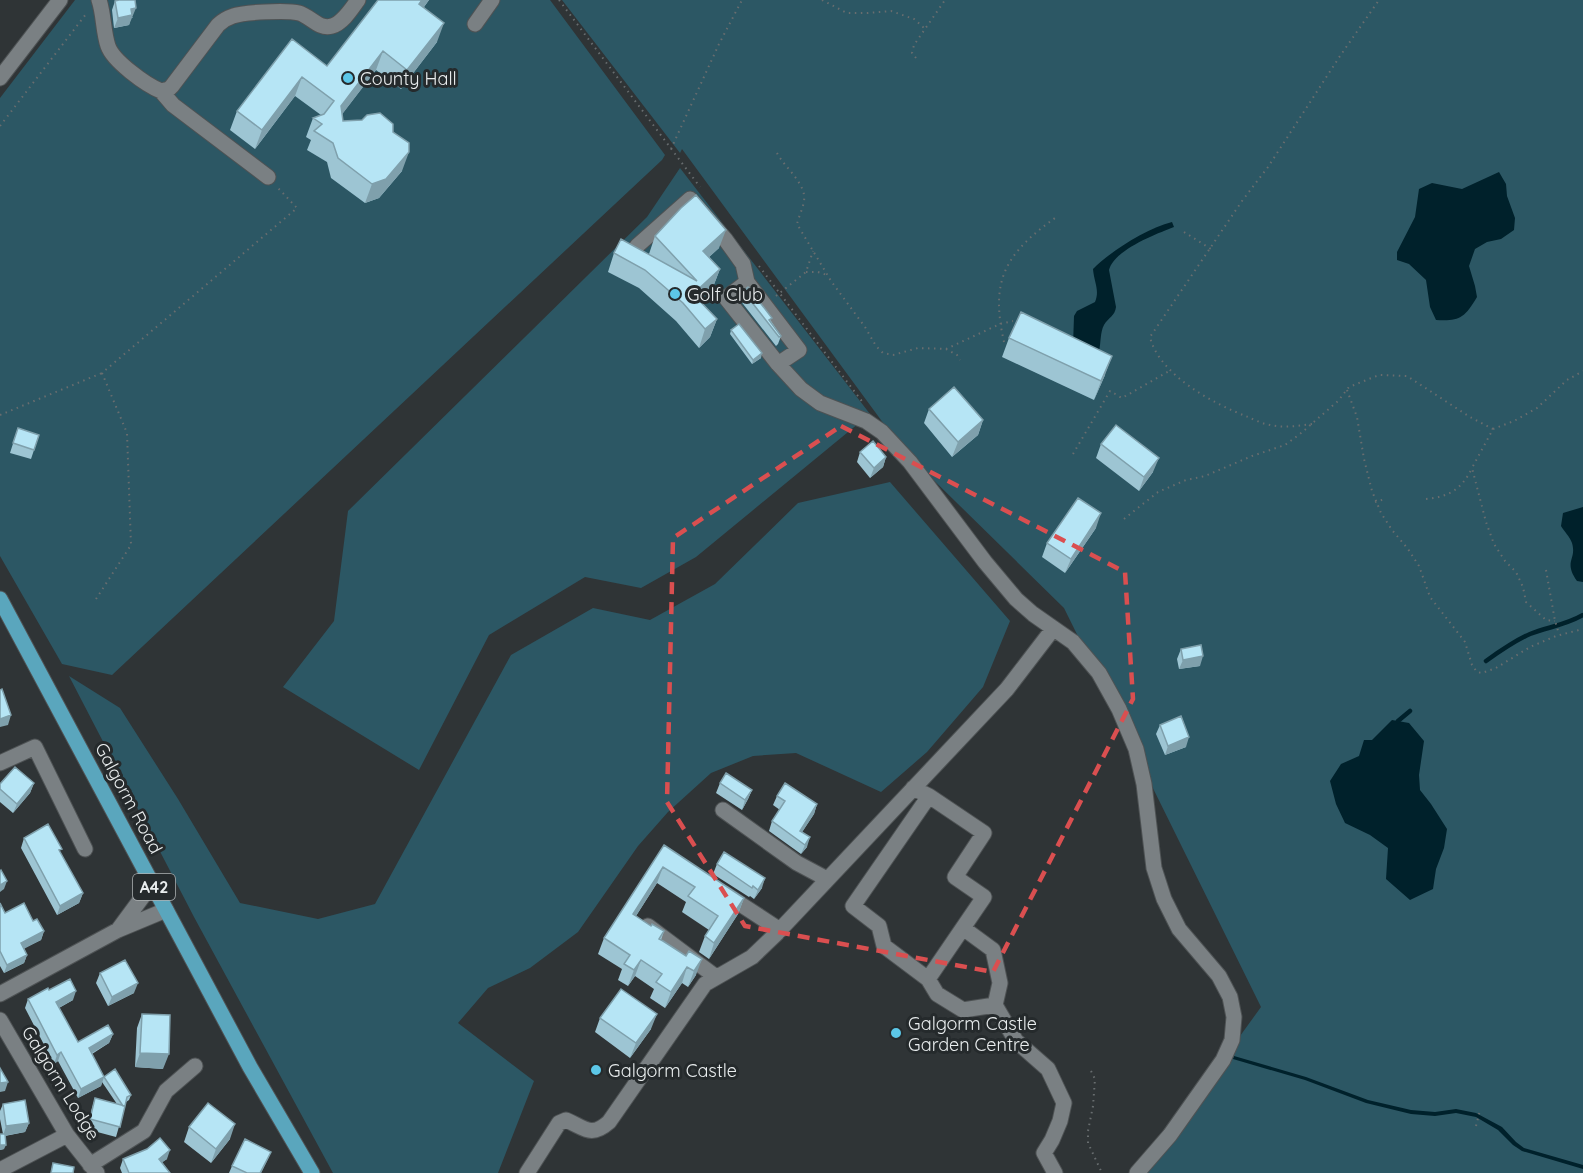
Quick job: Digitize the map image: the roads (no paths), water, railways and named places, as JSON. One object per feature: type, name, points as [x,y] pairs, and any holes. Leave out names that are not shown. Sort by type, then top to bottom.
[{"type":"main road","name":"Galgorm Road","points":[[0,598],[250,1067],[312,1173]]},
{"type":"street","points":[[0,78],[60,0]]},
{"type":"street","points":[[161,91],[172,86],[218,25],[227,18],[238,14],[298,13],[328,27],[338,24],[358,0]]},
{"type":"street","points":[[475,24],[492,0]]},
{"type":"street","points":[[95,4],[111,52],[141,79],[161,91],[173,105],[268,177]]},
{"type":"street","points":[[637,246],[690,199],[743,264],[747,282],[799,350],[778,364]]},
{"type":"street","points":[[747,282],[726,298],[778,364],[801,389],[820,403],[866,421],[882,432],[910,462],[985,562],[1016,599],[1073,642],[1099,673],[1119,709],[1136,750],[1144,784],[1154,868],[1164,899],[1179,928],[1219,976],[1230,997],[1234,1017],[1232,1040],[1223,1060],[1170,1136],[1137,1173]]},
{"type":"street","points":[[527,1173],[559,1123],[566,1120],[589,1131],[600,1130],[609,1122],[705,984],[752,957],[780,930],[1007,689],[1053,629]]},
{"type":"street","points":[[0,763],[35,747],[85,849]]},
{"type":"street","points":[[913,788],[929,796],[984,833],[955,877],[984,897],[928,979]]},
{"type":"street","points":[[929,796],[853,906],[879,926],[884,946],[928,979],[937,994],[963,1010],[995,1005]]},
{"type":"street","points":[[723,810],[797,863],[828,879]]},
{"type":"street","points":[[118,930],[152,884]]},
{"type":"street","points":[[715,887],[780,930]]},
{"type":"street","points":[[0,994],[118,930],[166,910]]},
{"type":"street","points":[[150,917],[177,930]]},
{"type":"street","points":[[648,926],[716,976]]},
{"type":"street","points":[[963,928],[993,950],[1000,983],[995,1005],[1016,1041],[1048,1069],[1064,1103],[1060,1121],[1044,1153],[1055,1173]]},
{"type":"street","name":"Galgorm Lodge","points":[[0,1020],[67,1135],[94,1169],[144,1131],[166,1091],[195,1066]]},
{"type":"street","points":[[0,1170],[67,1135]]},
{"type":"waterway","points":[[1486,661],[1524,637],[1583,615]]},
{"type":"waterway","points":[[1398,721],[1410,711]]},
{"type":"place","name":"County Hall","points":[[348,78]]},
{"type":"place","name":"Golf Club","points":[[675,294]]},
{"type":"place","name":"Galgorm Castle Garden Centre","points":[[896,1033]]},
{"type":"place","name":"Galgorm Castle","points":[[596,1070]]}]
